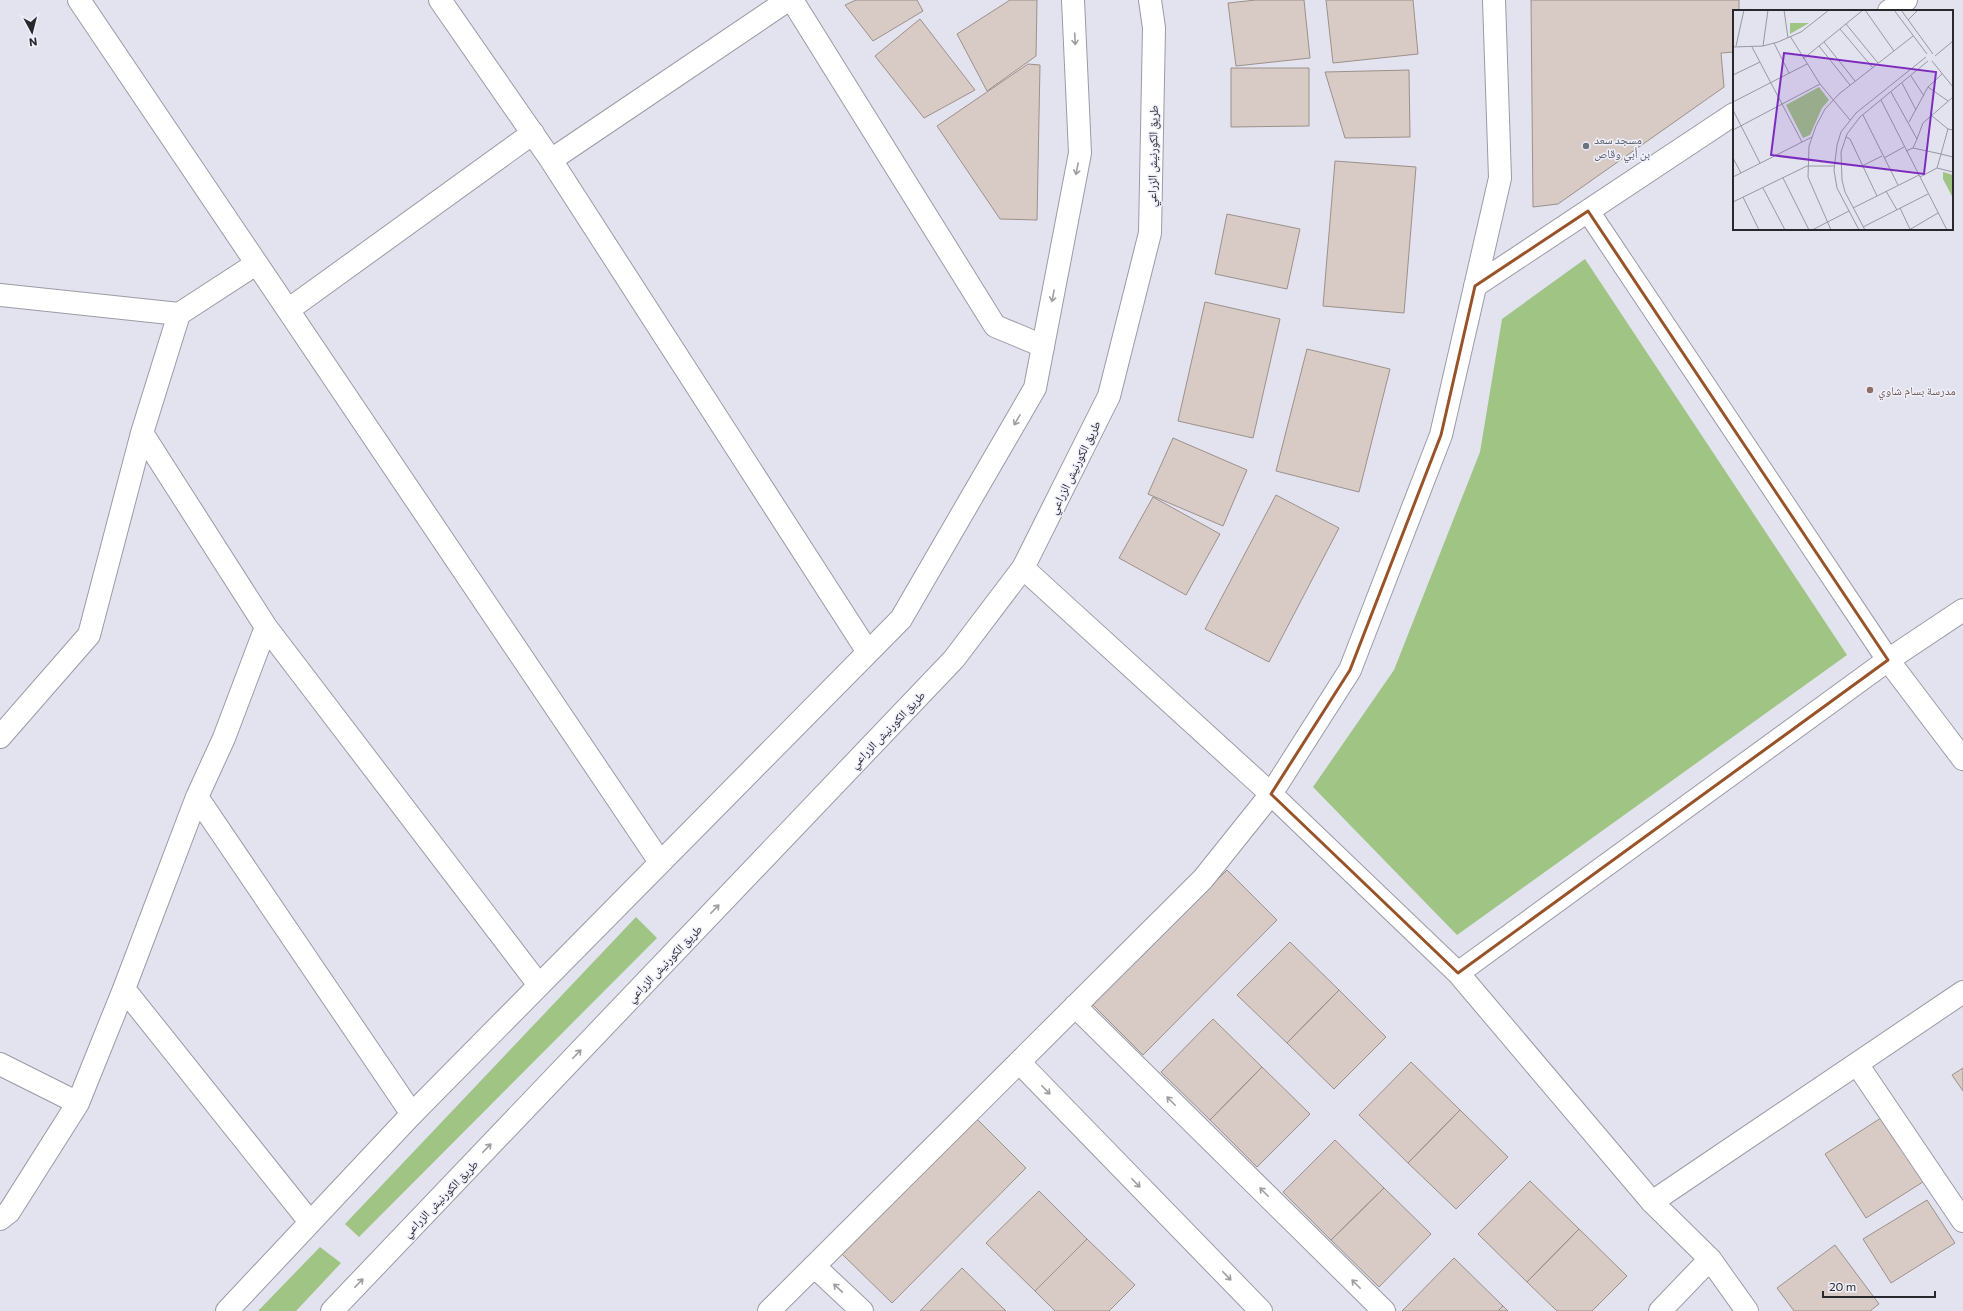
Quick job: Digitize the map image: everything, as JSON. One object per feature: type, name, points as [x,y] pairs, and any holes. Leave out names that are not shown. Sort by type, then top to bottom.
[{"type":"street","points":[[79,0],[660,862]]},
{"type":"street","points":[[440,0],[551,160],[868,652]]},
{"type":"street","points":[[551,160],[788,0]]},
{"type":"street","points":[[792,0],[994,326],[1043,346]]},
{"type":"street","points":[[227,1311],[412,1114],[901,619],[1035,388],[1080,153],[1072,0]]},
{"type":"street","name":"طريق الكورنيش الزراعي","points":[[332,1311],[954,659],[1023,568],[1109,396],[1150,232],[1154,28],[1150,0]]},
{"type":"street","points":[[768,1311],[1203,879],[1272,794],[1350,670],[1441,435],[1500,178],[1494,0]]},
{"type":"street","points":[[1891,10],[1906,0]]},
{"type":"street","points":[[1475,286],[1733,115]]},
{"type":"street","points":[[288,310],[533,133]]},
{"type":"street","points":[[1588,211],[1888,660],[1963,759]]},
{"type":"street","points":[[0,295],[179,314],[256,264]]},
{"type":"street","points":[[0,737],[89,635],[142,434],[179,314]]},
{"type":"street","points":[[142,434],[266,627],[539,985]]},
{"type":"street","points":[[1023,568],[1272,794],[1458,973],[1652,1202],[1710,1259],[1747,1311]]},
{"type":"street","points":[[1458,973],[1888,660],[1963,610]]},
{"type":"street","points":[[0,1219],[9,1212],[78,1103],[124,989],[197,797],[224,738],[266,627]]},
{"type":"street","points":[[197,797],[412,1114]]},
{"type":"street","points":[[124,989],[310,1222]]},
{"type":"street","points":[[1652,1202],[1963,992]]},
{"type":"street","points":[[1075,1006],[1384,1311]]},
{"type":"street","points":[[1019,1062],[1261,1311]]},
{"type":"street","points":[[0,1064],[78,1103]]},
{"type":"street","points":[[1857,1064],[1963,1221]]},
{"type":"street","points":[[1660,1311],[1710,1259]]},
{"type":"street","points":[[814,1266],[862,1311]]},
{"type":"highlighted area","points":[[1588,211],[1888,660],[1458,973],[1271,794],[1350,670],[1441,435],[1475,286]]},
{"type":"green space","points":[[1585,259],[1847,655],[1457,935],[1313,787],[1394,670],[1480,452],[1502,319]]},
{"type":"green space","points":[[636,917],[657,938],[359,1237],[345,1224]]},
{"type":"green space","points":[[320,1247],[341,1263],[296,1311],[258,1311]]},
{"type":"building","points":[[856,0],[917,0],[923,11],[873,41],[845,5]]},
{"type":"building","points":[[1010,0],[1037,0],[1036,56],[987,91],[957,34]]},
{"type":"building","points":[[1256,0],[1304,0],[1310,58],[1236,66],[1228,3]]},
{"type":"building","points":[[1326,0],[1413,0],[1418,54],[1333,63]]},
{"type":"building","name":"مسجد سعد بن أبي وقاص","points":[[1531,0],[1739,0],[1739,10],[1733,10],[1733,52],[1721,53],[1724,87],[1558,204],[1533,207]]},
{"type":"building","points":[[920,19],[975,90],[924,118],[875,56]]},
{"type":"building","points":[[1028,64],[1040,65],[1037,220],[1000,219],[937,126]]},
{"type":"building","points":[[1231,68],[1309,68],[1309,126],[1231,127]]},
{"type":"building","points":[[1409,70],[1410,137],[1345,138],[1325,72]]},
{"type":"building","points":[[1335,161],[1416,167],[1404,313],[1323,306]]},
{"type":"building","points":[[1227,214],[1300,229],[1287,289],[1215,274]]},
{"type":"building","points":[[1205,302],[1280,319],[1253,438],[1178,421]]},
{"type":"building","points":[[1307,349],[1390,369],[1359,492],[1276,471]]},
{"type":"building","points":[[1173,438],[1247,470],[1223,526],[1148,494]]},
{"type":"building","points":[[1276,495],[1339,528],[1269,662],[1205,629]]},
{"type":"building","points":[[1153,497],[1220,534],[1186,595],[1119,558]]},
{"type":"building","points":[[1227,870],[1277,920],[1143,1055],[1093,1005]]},
{"type":"building","points":[[1290,942],[1339,990],[1287,1043],[1237,995]]},
{"type":"building","points":[[1339,990],[1386,1037],[1334,1089],[1287,1043]]},
{"type":"building","points":[[1213,1019],[1262,1067],[1210,1120],[1161,1072]]},
{"type":"building","points":[[1411,1062],[1460,1110],[1408,1163],[1359,1115]]},
{"type":"building","points":[[1262,1067],[1310,1114],[1257,1167],[1210,1120]]},
{"type":"building","points":[[1963,1068],[1963,1091],[1952,1075]]},
{"type":"building","points":[[1460,1110],[1508,1157],[1456,1209],[1408,1163]]},
{"type":"building","points":[[1884,1116],[1926,1180],[1866,1218],[1825,1154]]},
{"type":"building","points":[[976,1118],[1026,1168],[892,1303],[842,1254]]},
{"type":"building","points":[[1335,1140],[1384,1188],[1331,1240],[1283,1192]]},
{"type":"building","points":[[1530,1181],[1579,1229],[1527,1282],[1478,1234]]},
{"type":"building","points":[[1384,1188],[1431,1234],[1379,1287],[1331,1240]]},
{"type":"building","points":[[1039,1191],[1087,1239],[1035,1291],[986,1243]]},
{"type":"building","points":[[1927,1200],[1955,1243],[1891,1283],[1863,1239]]},
{"type":"building","points":[[1579,1229],[1627,1276],[1592,1311],[1557,1311],[1527,1282]]},
{"type":"building","points":[[1087,1239],[1135,1285],[1109,1311],[1055,1311],[1035,1291]]},
{"type":"building","points":[[1835,1245],[1879,1304],[1870,1311],[1794,1311],[1777,1288]]},
{"type":"building","points":[[1454,1258],[1503,1306],[1498,1311],[1402,1311]]},
{"type":"building","points":[[962,1268],[1006,1311],[920,1311]]},
{"type":"building","points":[[1503,1306],[1508,1311],[1498,1311]]},
{"type":"place","name":"مسجد سعد بن أبي وقاص","points":[[1586,146]]},
{"type":"place","name":"مدرسة بسام شاوي","points":[[1870,390]]}]
